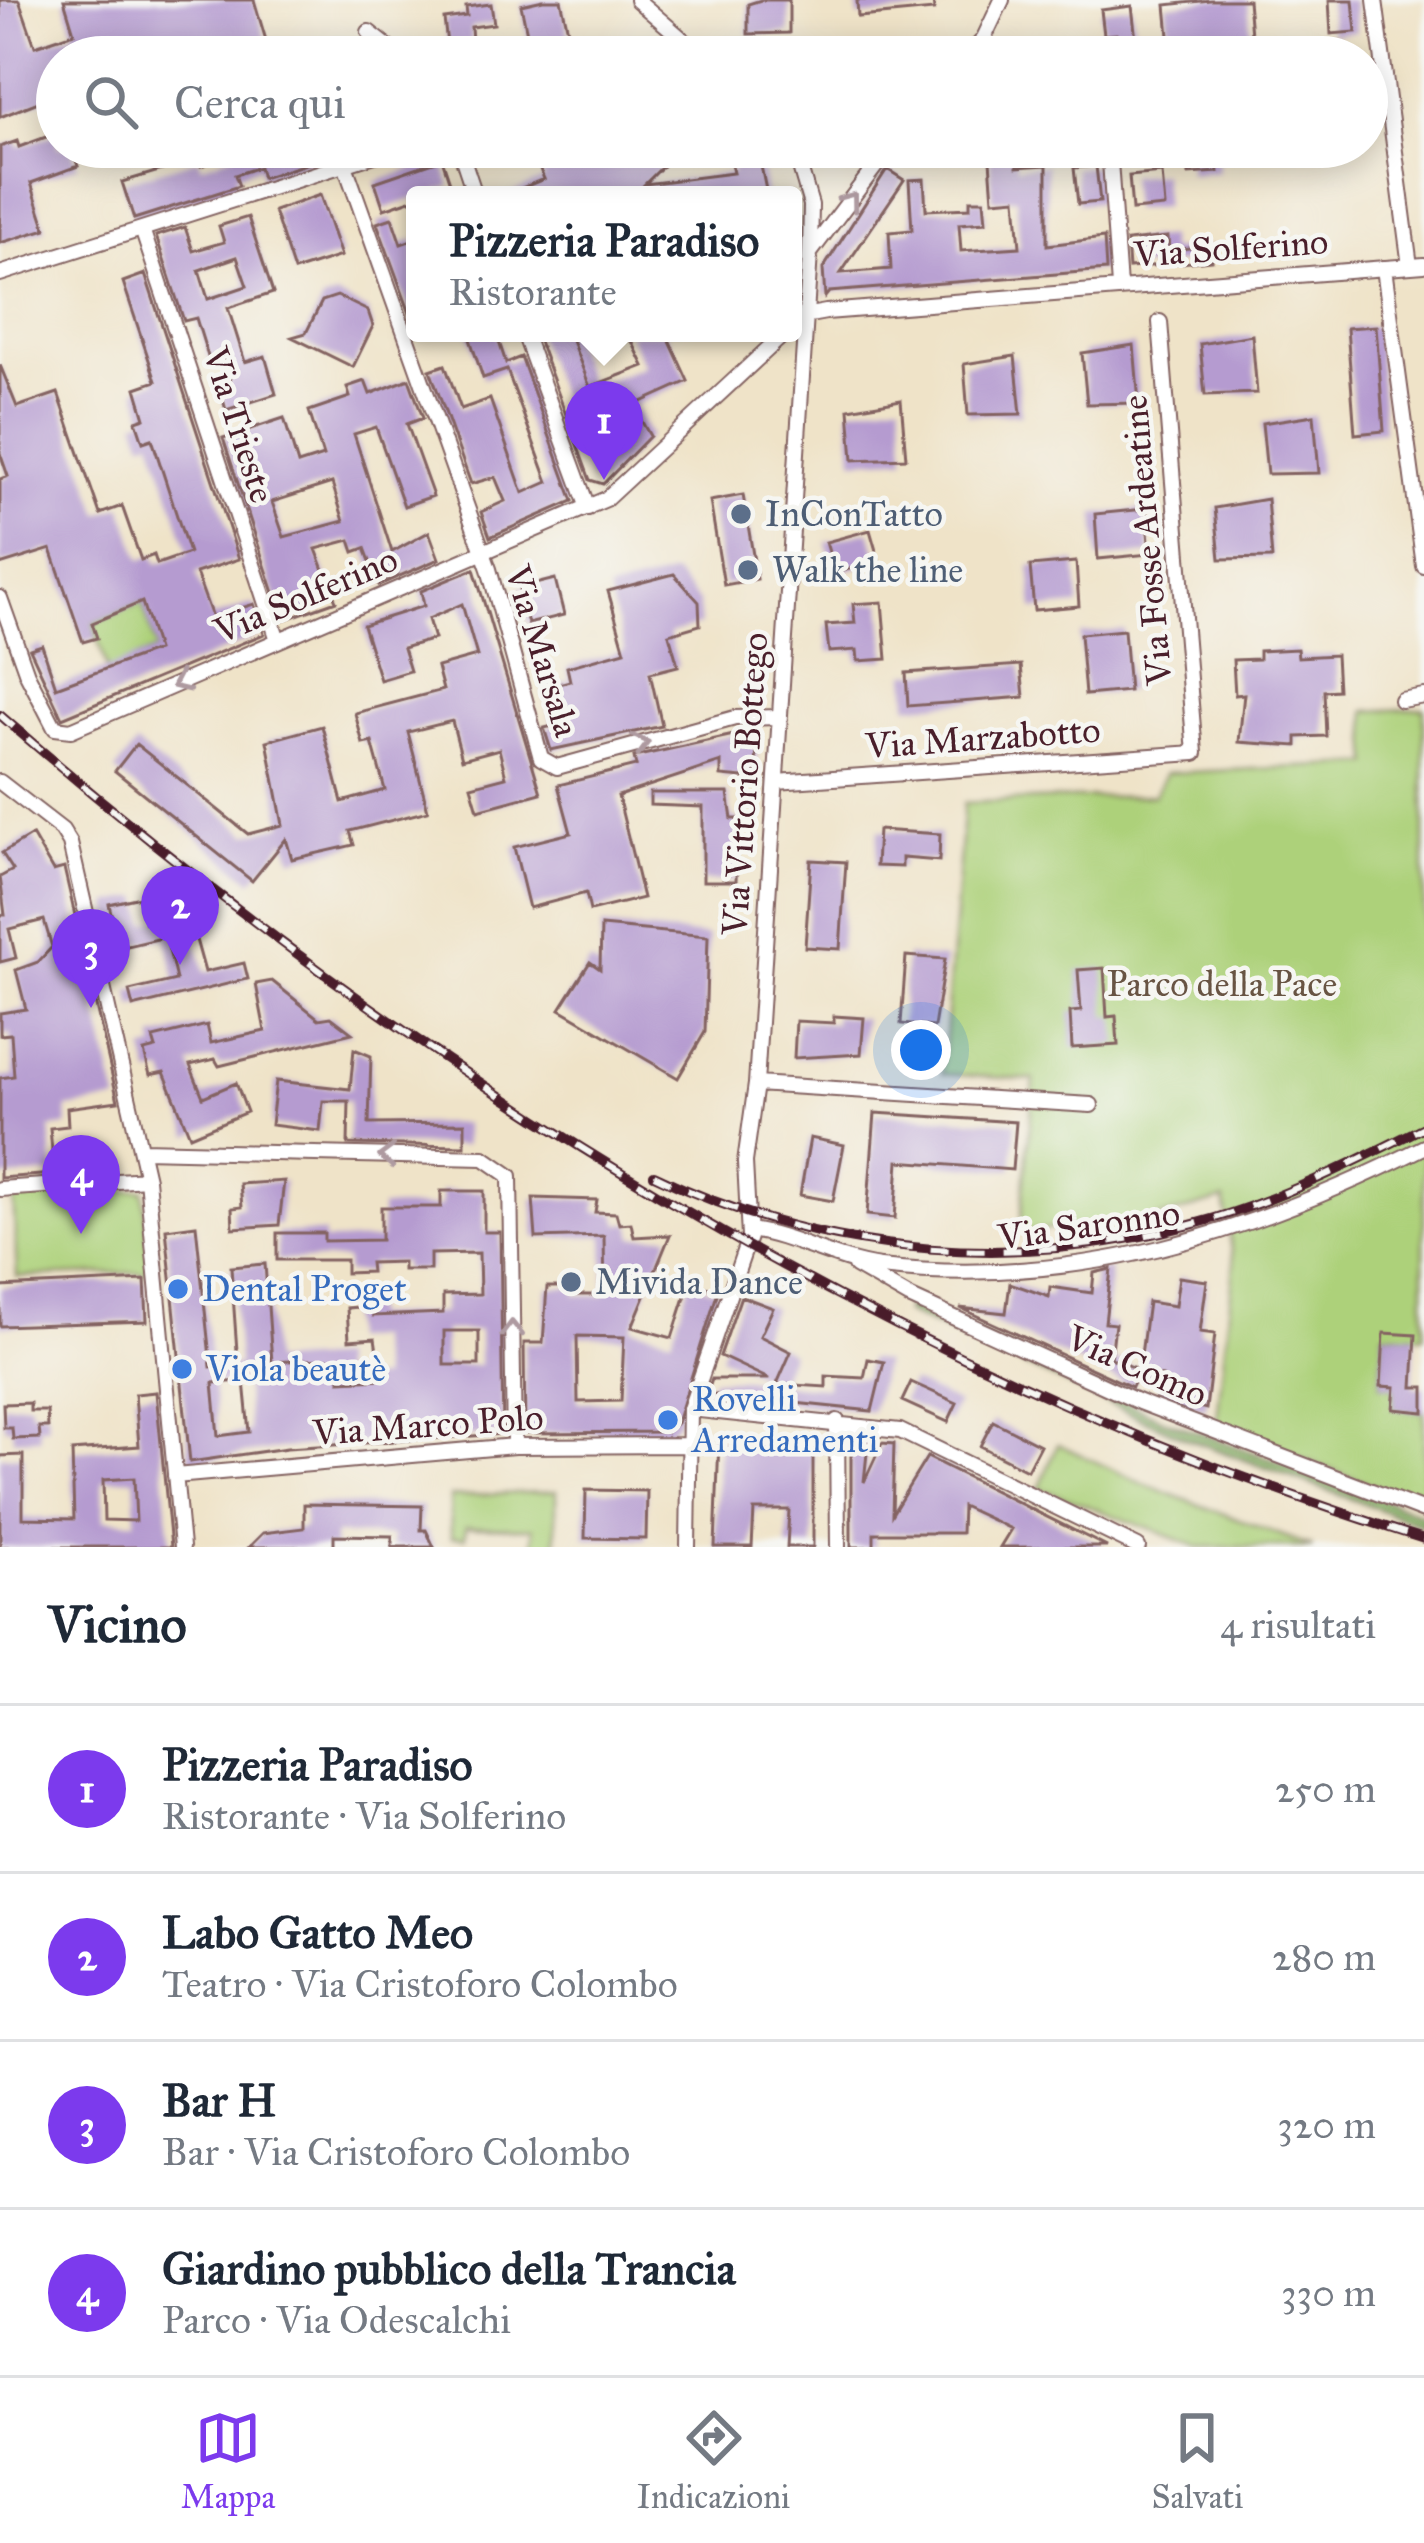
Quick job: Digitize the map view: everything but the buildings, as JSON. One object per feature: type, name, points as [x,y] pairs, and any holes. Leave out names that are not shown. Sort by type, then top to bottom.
[{"type":"street","points":[[637,0],[679,36]]},
{"type":"street","points":[[985,36],[1002,0]]},
{"type":"street","name":"Via Solferino","points":[[1376,0],[1382,36]]},
{"type":"street","points":[[369,32],[374,36]]},
{"type":"street","name":"Via Solferino","points":[[802,321],[1119,287],[1417,266],[1388,78]]},
{"type":"street","points":[[0,274],[335,168]]},
{"type":"street","name":"Via Marsala","points":[[346,168],[406,340]]},
{"type":"street","name":"Via Vittorio Bottego","points":[[800,168],[811,205],[802,302]]},
{"type":"street","points":[[810,253],[874,168]]},
{"type":"street","points":[[1110,168],[1119,287]]},
{"type":"street","name":"Via Trieste","points":[[142,229],[278,640]]},
{"type":"street","points":[[1384,268],[1424,566]]},
{"type":"street","name":"Via Fosse Ardeatine","points":[[1160,322],[1195,754]]},
{"type":"street","name":"Via Marsala","points":[[407,342],[480,553],[541,758],[557,767],[735,718],[780,717]]},
{"type":"street","points":[[527,342],[588,508]]},
{"type":"street","name":"Via Solferino","points":[[0,598],[41,703],[55,728],[71,730],[606,499],[775,342]]},
{"type":"street","name":"Via Vittorio Bottego","points":[[688,1547],[690,1409],[749,1229],[745,1162],[756,1084],[776,782],[798,342]]},
{"type":"street","points":[[1401,700],[1424,696]]},
{"type":"street","name":"Via Marzabotto","points":[[776,782],[1195,754]]},
{"type":"street","points":[[1,783],[62,830],[70,843],[148,1179],[182,1547]]},
{"type":"street","points":[[756,1084],[1091,1105]]},
{"type":"street","name":"Via Saronno","points":[[749,1229],[877,1266],[973,1270],[1101,1261],[1249,1226],[1424,1147]]},
{"type":"street","points":[[142,1150],[484,1158],[502,1168],[509,1176],[514,1446]]},
{"type":"street","points":[[0,1189],[148,1179]]},
{"type":"street","name":"Via Como","points":[[834,1256],[909,1297],[1139,1402],[1424,1511]]},
{"type":"street","points":[[690,1409],[837,1421],[924,1440],[1138,1547]]},
{"type":"street","points":[[837,1421],[838,1547]]},
{"type":"street","name":"Via Marco Polo","points":[[175,1476],[514,1446],[686,1445]]},
{"type":"green space","points":[[142,602],[157,650],[108,671],[92,623]]},
{"type":"green space","name":"Parco della Pace","points":[[1424,708],[1424,1336],[1384,1333],[1381,1385],[1395,1387],[1394,1408],[1424,1412],[1424,1504],[1216,1427],[1234,1264],[1224,1200],[1154,1219],[1020,1232],[1034,1080],[942,1074],[964,803],[1154,795],[1166,773],[1370,764],[1366,711]]},
{"type":"green space","points":[[143,1190],[150,1272],[17,1277],[13,1195]]},
{"type":"green space","points":[[910,1303],[1167,1421],[1424,1515],[1424,1526],[1188,1439],[905,1312]]},
{"type":"green space","points":[[1058,1444],[1146,1485],[1313,1547],[1198,1547],[1039,1488]]},
{"type":"green space","points":[[556,1491],[556,1547],[533,1547],[533,1528],[466,1527],[465,1538],[451,1537],[450,1497]]},
{"type":"railway","points":[[0,715],[159,848],[324,973],[494,1092],[670,1201],[850,1302],[1037,1392],[1228,1471],[1424,1539]]},
{"type":"railway","points":[[654,1175],[789,1225],[930,1249],[1002,1251],[1074,1246],[1215,1218],[1321,1177],[1424,1127]]},
{"type":"place","name":"Pizzeria Paradiso","points":[[604,480]]},
{"type":"place","name":"InConTatto","points":[[741,514]]},
{"type":"place","name":"Walk the line","points":[[748,570]]},
{"type":"place","name":"Labo Gatto Meo","points":[[180,965]]},
{"type":"place","name":"Bar H","points":[[91,1008]]},
{"type":"place","name":"Giardino pubblico della Trancia","points":[[81,1234]]},
{"type":"place","name":"Mivida Dance","points":[[571,1282]]},
{"type":"place","name":"Dental Proget","points":[[178,1289]]},
{"type":"place","name":"Viola beautè","points":[[182,1369]]},
{"type":"place","name":"Rovelli Arredamenti","points":[[668,1420]]}]
